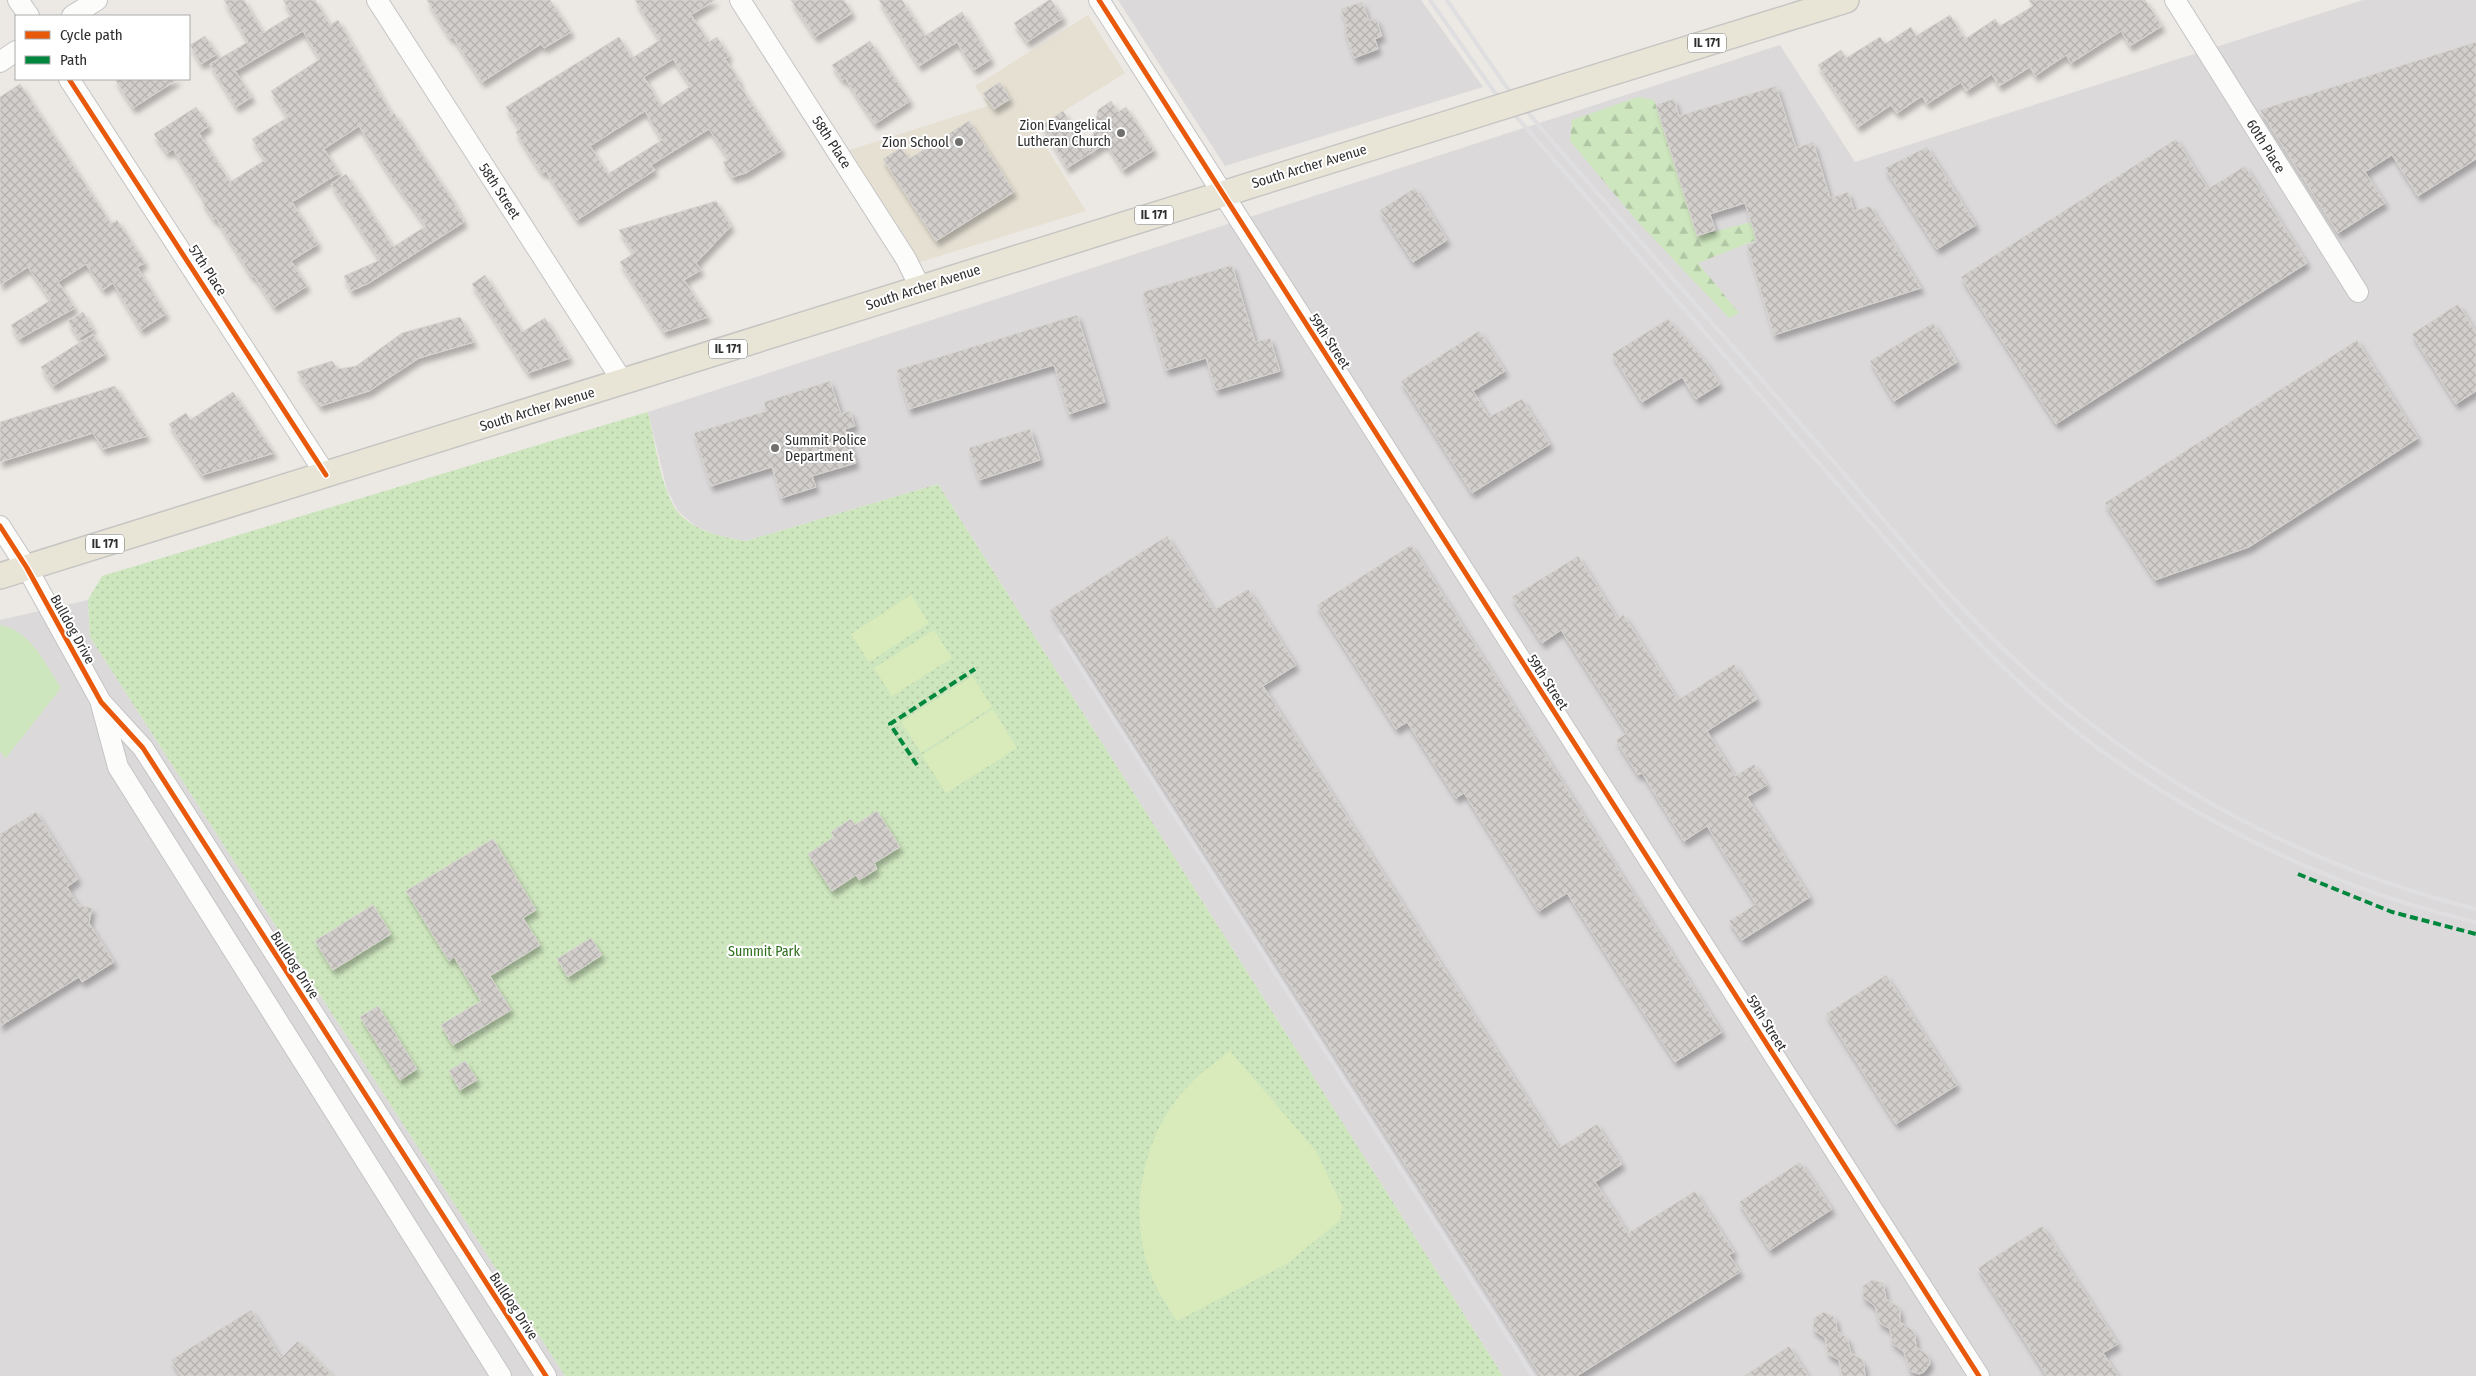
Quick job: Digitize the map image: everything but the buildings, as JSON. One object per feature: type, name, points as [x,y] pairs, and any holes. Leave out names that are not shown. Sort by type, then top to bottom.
[{"type":"main road","name":"South Archer Avenue","points":[[0,576],[1834,2]]},
{"type":"street","points":[[18,0],[28,15]]},
{"type":"street","points":[[74,15],[97,0]]},
{"type":"street","name":"58th Street","points":[[378,0],[623,382]]},
{"type":"street","name":"58th Place","points":[[740,0],[906,258],[920,287]]},
{"type":"street","name":"59th Street","points":[[1099,0],[1979,1376]]},
{"type":"street","name":"60th Place","points":[[2175,0],[2358,292]]},
{"type":"street","points":[[0,62],[15,52]]},
{"type":"street","name":"57th Place","points":[[70,80],[326,475]]},
{"type":"street","name":"Bulldog Drive","points":[[0,526],[27,568],[101,702],[143,748],[546,1376]]},
{"type":"street","name":"Bulldog Drive","points":[[101,702],[118,767],[501,1376]]},
{"type":"shaded area","points":[[1118,0],[1421,0],[1483,87],[1225,166]]},
{"type":"shaded area","points":[[2363,0],[2476,0],[2476,1376],[1503,1376],[938,484],[746,541],[719,536],[695,526],[678,511],[667,490],[648,412],[1780,45],[1855,162]]},
{"type":"shaded area","name":"Zion School","points":[[1088,15],[1125,73],[1035,129],[1086,211],[904,267],[834,155],[988,106],[975,86]]},
{"type":"shaded area","points":[[88,600],[90,637],[565,1376],[0,1376],[0,620]]},
{"type":"green space","points":[[1638,97],[1654,100],[1697,236],[1751,222],[1756,240],[1698,263],[1739,313],[1729,318],[1637,221],[1570,141],[1572,120]]},
{"type":"green space","name":"Summit Park","points":[[648,412],[662,477],[677,511],[691,524],[708,532],[727,537],[746,541],[938,484],[1503,1376],[565,1376],[90,637],[88,600],[102,576]]},
{"type":"green space","points":[[911,595],[929,623],[869,662],[851,634]]},
{"type":"green space","points":[[0,625],[11,628],[29,641],[61,688],[5,759],[0,750]]},
{"type":"green space","points":[[934,630],[952,658],[892,696],[874,668]]},
{"type":"green space","points":[[972,676],[992,707],[921,753],[901,722]]},
{"type":"green space","points":[[993,709],[1017,748],[946,793],[922,755]]},
{"type":"green space","points":[[1230,1051],[1316,1151],[1343,1208],[1339,1221],[1288,1263],[1177,1321],[1153,1278],[1147,1263],[1142,1240],[1140,1217],[1141,1193],[1145,1169],[1161,1124],[1174,1103],[1194,1080]]},
{"type":"railway","points":[[1430,0],[1493,90],[1949,612],[2031,693],[2075,731],[2122,765],[2204,816],[2248,839],[2292,860],[2383,896],[2476,922]]},
{"type":"railway","points":[[1447,0],[1505,85],[1551,140],[1963,609],[2015,660],[2065,704],[2118,744],[2173,781],[2230,814],[2289,843],[2349,869],[2412,891],[2476,909]]},
{"type":"railway","points":[[1060,636],[1533,1376]]},
{"type":"marked path","points":[[917,765],[890,724],[975,669]]},
{"type":"marked path","points":[[2298,874],[2392,912],[2476,934]]},
{"type":"cycle path","points":[[1099,0],[1979,1376]]},
{"type":"cycle path","points":[[70,80],[326,475]]},
{"type":"cycle path","points":[[0,526],[27,568],[101,702],[143,748],[546,1376]]},
{"type":"place","name":"Zion Evangelical Lutheran Church","points":[[1121,133]]},
{"type":"place","name":"Zion School","points":[[959,142]]},
{"type":"place","name":"Summit Police Department","points":[[775,448]]}]
